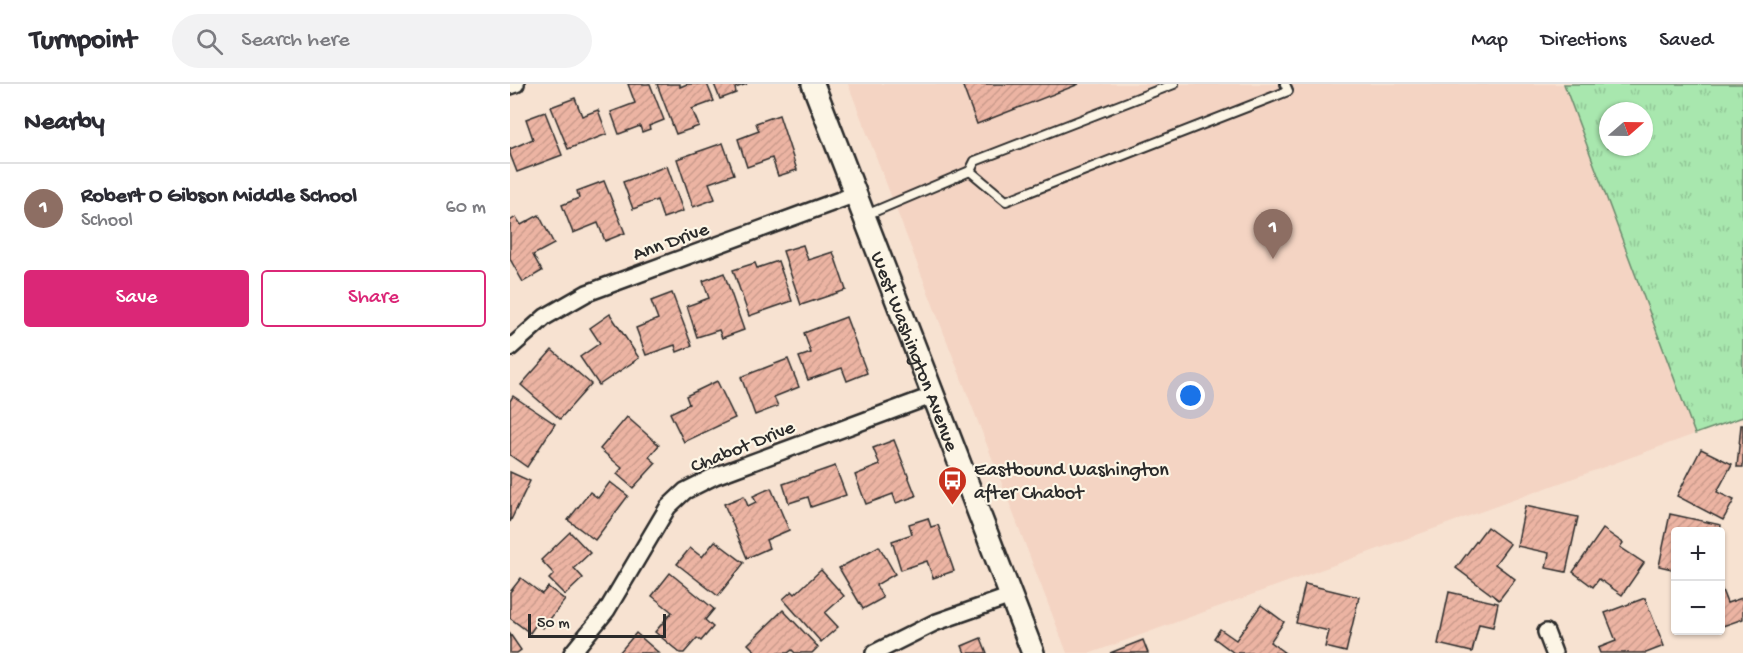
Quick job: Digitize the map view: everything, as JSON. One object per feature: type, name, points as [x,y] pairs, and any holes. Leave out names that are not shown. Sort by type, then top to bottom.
[{"type":"main road","name":"West Washington Avenue","points":[[813,84],[1033,653]]},
{"type":"street","points":[[510,86],[516,84]]},
{"type":"street","name":"Ann Drive","points":[[510,348],[545,317],[587,293],[856,194]]},
{"type":"street","name":"Chabot Drive","points":[[572,653],[608,610],[668,507],[685,491],[715,476],[933,395]]},
{"type":"street","points":[[874,653],[934,623],[1011,596]]},
{"type":"street","points":[[1546,632],[1554,653]]},
{"type":"lane","points":[[864,216],[970,171],[975,161],[1173,84]]},
{"type":"lane","points":[[970,171],[1006,201],[1288,91],[1286,84]]},
{"type":"shaded area","points":[[848,84],[1564,84],[1695,434],[1091,653],[1067,653]]},
{"type":"green space","points":[[1564,84],[1743,84],[1743,417],[1695,434]]},
{"type":"building","points":[[628,84],[650,84],[664,120],[649,126],[650,129],[642,132],[640,126],[619,134],[611,112],[635,103]]},
{"type":"building","points":[[657,84],[680,84],[680,87],[687,84],[707,84],[714,101],[692,109],[699,126],[676,134]]},
{"type":"building","points":[[714,84],[747,84],[735,88],[736,93],[720,99]]},
{"type":"building","points":[[962,84],[1079,84],[977,124]]},
{"type":"building","points":[[575,98],[582,116],[598,110],[607,134],[568,149],[551,107]]},
{"type":"building","points":[[545,112],[562,155],[517,172],[510,149],[533,139],[526,119]]},
{"type":"building","points":[[779,115],[797,170],[778,176],[772,158],[747,167],[738,139],[759,131],[756,123]]},
{"type":"building","points":[[723,143],[734,174],[709,183],[715,199],[693,207],[677,159]]},
{"type":"building","points":[[667,166],[683,211],[663,218],[657,200],[633,209],[623,182]]},
{"type":"building","points":[[604,181],[625,233],[605,241],[598,223],[573,233],[562,205],[579,198],[577,191]]},
{"type":"building","points":[[539,215],[554,244],[533,255],[542,271],[523,282],[510,259],[510,221],[516,217],[521,225]]},
{"type":"building","points":[[803,245],[808,260],[833,252],[846,290],[801,305],[783,251]]},
{"type":"building","points":[[778,261],[792,301],[749,316],[733,270],[755,263],[757,268]]},
{"type":"building","points":[[724,273],[744,330],[722,338],[719,330],[697,337],[687,306],[709,298],[703,281]]},
{"type":"building","points":[[672,293],[692,346],[677,352],[675,345],[646,355],[636,328],[658,319],[651,301]]},
{"type":"building","points":[[610,314],[639,358],[599,385],[580,357],[600,343],[590,328]]},
{"type":"building","points":[[846,317],[867,373],[847,381],[842,368],[808,380],[799,357],[811,353],[804,333]]},
{"type":"building","points":[[552,350],[591,384],[560,419],[521,385]]},
{"type":"building","points":[[788,359],[799,387],[774,397],[778,406],[755,415],[741,377]]},
{"type":"building","points":[[717,381],[735,418],[684,442],[670,413],[689,404],[686,396]]},
{"type":"building","points":[[513,396],[555,424],[527,467],[510,455],[510,401]]},
{"type":"building","points":[[627,417],[659,445],[649,457],[656,463],[633,488],[617,474],[622,468],[600,449]]},
{"type":"building","points":[[1741,425],[1743,425],[1743,467],[1737,467]]},
{"type":"building","points":[[894,440],[916,496],[896,503],[893,494],[866,504],[855,475],[880,465],[873,448]]},
{"type":"building","points":[[1701,449],[1732,464],[1717,492],[1734,500],[1723,520],[1677,496]]},
{"type":"building","points":[[835,466],[846,495],[811,507],[808,497],[789,503],[783,484]]},
{"type":"building","points":[[510,472],[530,481],[510,522]]},
{"type":"building","points":[[610,482],[628,496],[595,540],[568,520],[590,492],[598,498]]},
{"type":"building","points":[[771,488],[789,530],[766,540],[769,548],[747,558],[724,504],[744,496],[748,506],[756,502],[753,496]]},
{"type":"building","points":[[1525,506],[1578,517],[1566,572],[1546,568],[1549,553],[1517,546]]},
{"type":"building","points":[[1670,514],[1721,525],[1721,527],[1671,527],[1671,569],[1659,566]]},
{"type":"building","points":[[928,518],[931,527],[938,525],[954,571],[933,578],[927,561],[901,570],[892,541],[912,534],[909,524]]},
{"type":"building","points":[[1487,527],[1510,544],[1495,564],[1515,579],[1499,600],[1456,568]]},
{"type":"building","points":[[1603,529],[1623,543],[1620,547],[1644,563],[1622,595],[1599,579],[1593,587],[1573,572]]},
{"type":"building","points":[[570,532],[590,553],[574,568],[583,578],[565,595],[549,579],[554,574],[541,560]]},
{"type":"building","points":[[715,541],[744,563],[718,596],[677,564],[690,548],[702,557]]},
{"type":"building","points":[[879,546],[895,574],[876,585],[883,598],[863,609],[839,568]]},
{"type":"building","points":[[821,570],[844,596],[825,613],[838,627],[821,642],[783,599],[792,591],[795,594]]},
{"type":"building","points":[[670,573],[714,609],[705,620],[713,627],[701,641],[697,638],[684,653],[680,653],[655,632],[672,612],[652,596]]},
{"type":"building","points":[[521,578],[542,594],[548,587],[565,600],[543,628],[537,623],[530,633],[510,618],[510,592]]},
{"type":"building","points":[[1305,584],[1359,597],[1346,652],[1325,647],[1329,631],[1296,623]]},
{"type":"building","points":[[1449,592],[1498,603],[1493,627],[1479,624],[1472,652],[1438,644]]},
{"type":"building","points":[[1645,598],[1664,646],[1646,653],[1600,653],[1598,648],[1616,641],[1605,613]]},
{"type":"building","points":[[1725,598],[1727,603],[1742,598],[1743,619],[1725,625]]},
{"type":"building","points":[[1261,605],[1284,622],[1270,642],[1285,653],[1234,653],[1214,638],[1220,629],[1236,640]]},
{"type":"building","points":[[783,610],[818,647],[812,653],[795,653],[792,650],[788,653],[757,653],[748,644]]},
{"type":"building","points":[[636,633],[659,653],[619,653]]},
{"type":"building","points":[[510,634],[521,650],[517,653],[510,653]]},
{"type":"building","points":[[981,638],[987,653],[965,653],[962,646]]},
{"type":"building","points":[[1143,640],[1148,653],[1110,653]]},
{"type":"place","name":"Robert O Gibson Middle School","points":[[1273,259]]},
{"type":"place","name":"Eastbound Washington after Chabot","points":[[953,506]]}]
